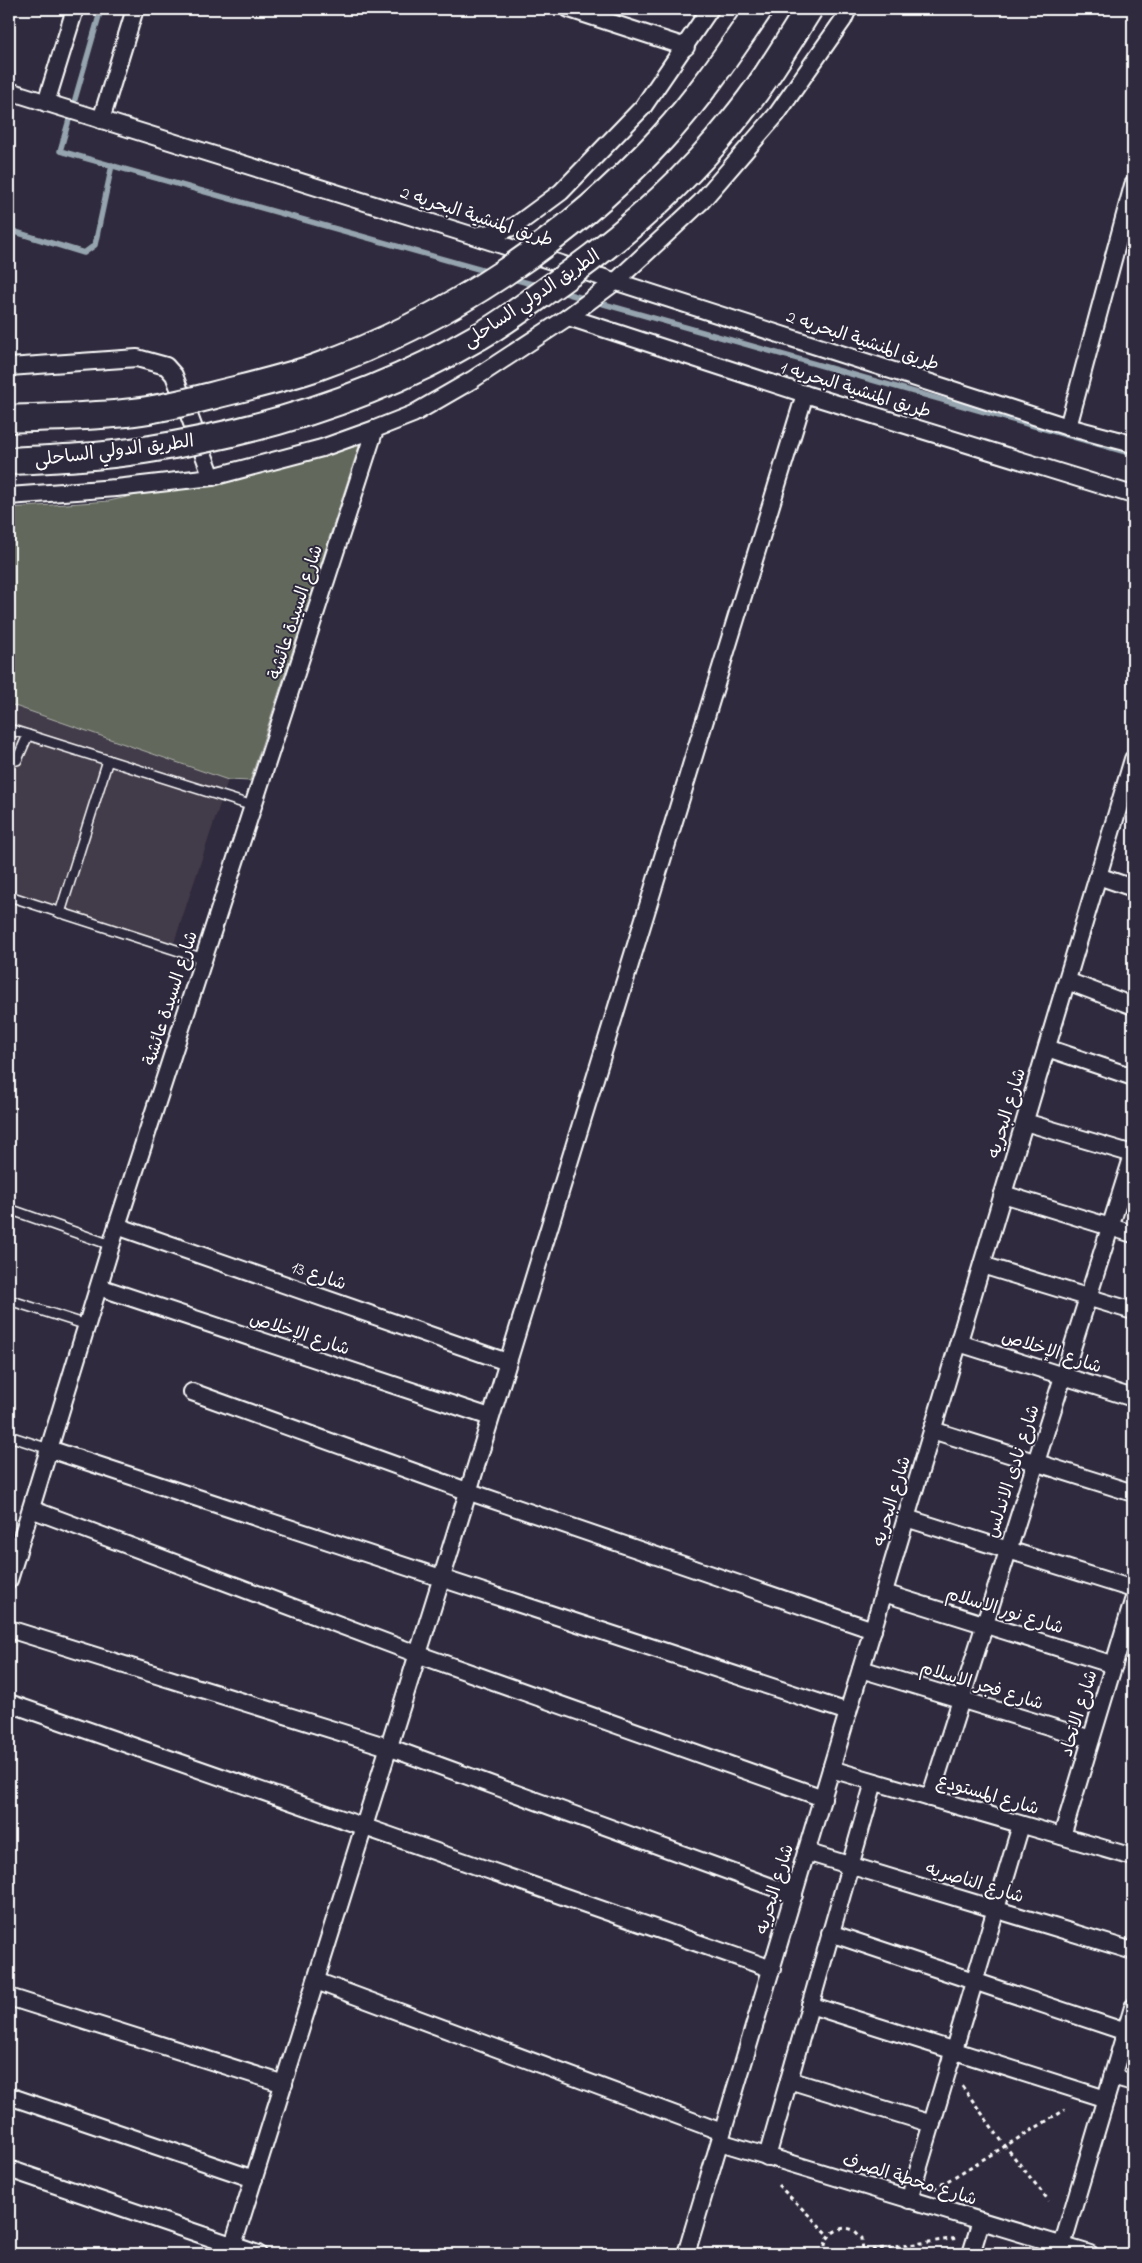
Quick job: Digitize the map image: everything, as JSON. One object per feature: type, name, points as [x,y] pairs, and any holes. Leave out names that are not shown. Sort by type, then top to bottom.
[{"type":"main road","name":"الطريق الدولي الساحلى","points":[[9,419],[134,412],[199,399],[317,367],[385,340],[432,316],[508,269],[565,229],[616,183],[662,138],[696,98],[759,9]]},
{"type":"main road","name":"الطريق الدولي الساحلى","points":[[9,461],[142,450],[212,438],[268,424],[331,405],[444,355],[483,334],[597,254],[692,166],[733,122],[763,82],[809,9]]},
{"type":"street","points":[[46,102],[75,9]]},
{"type":"street","points":[[101,120],[135,9]]},
{"type":"street","points":[[568,9],[686,47]]},
{"type":"street","points":[[474,236],[502,231],[515,226],[561,192],[643,107],[686,47],[710,9]]},
{"type":"street","points":[[9,496],[116,488],[212,477],[322,448],[375,429],[413,414],[472,380],[568,317],[616,282],[701,202],[777,114],[843,20],[848,9]]},
{"type":"street","name":"طريق المنشية البحريه 2","points":[[9,93],[46,102],[474,236],[1068,427],[1133,444]]},
{"type":"street","points":[[1068,427],[1133,185]]},
{"type":"street","name":"طريق المنشية البحريه 1","points":[[568,317],[805,394],[1133,496]]},
{"type":"street","points":[[9,367],[138,358],[166,366],[174,375],[212,477]]},
{"type":"street","points":[[233,2245],[416,1654],[442,1577],[805,394]]},
{"type":"street","name":"شارع السيدة عائشة","points":[[9,1580],[117,1226],[375,429]]},
{"type":"street","name":"شارع البحريه","points":[[686,2254],[1133,759]]},
{"type":"street","points":[[1098,876],[1133,888]]},
{"type":"street","points":[[1067,981],[1133,1006]]},
{"type":"street","points":[[1047,1048],[1133,1077]]},
{"type":"street","points":[[1025,1122],[1133,1154]]},
{"type":"street","name":"شارع نادى الاندلس","points":[[930,1798],[1133,1154]]},
{"type":"street","points":[[1003,1194],[1133,1234]]},
{"type":"street","name":"شارع 13","points":[[117,1226],[507,1362]]},
{"type":"street","points":[[982,1265],[1133,1311]]},
{"type":"street","name":"شارع الإخلاص","points":[[98,1287],[490,1416]]},
{"type":"street","name":"شارع الإخلاص","points":[[959,1343],[1133,1398]]},
{"type":"street","points":[[192,1392],[467,1491],[873,1630]]},
{"type":"street","points":[[932,1430],[1133,1493]]},
{"type":"street","points":[[49,1449],[848,1712]]},
{"type":"street","points":[[31,1508],[416,1654],[823,1798]]},
{"type":"street","points":[[906,1518],[1133,1589]]},
{"type":"street","name":"شارع نور الاسلام","points":[[884,1593],[1114,1664]]},
{"type":"street","name":"شارع الاتحاد","points":[[1062,1836],[1133,1601]]},
{"type":"street","points":[[9,1629],[388,1747],[794,1895]]},
{"type":"street","name":"شارع فجر الاسلام","points":[[861,1668],[1091,1739]]},
{"type":"street","points":[[9,1703],[772,1969]]},
{"type":"street","name":"شارع المستودع","points":[[831,1770],[1133,1857]]},
{"type":"street","points":[[767,2157],[874,1782]]},
{"type":"street","points":[[911,2200],[1021,1825]]},
{"type":"street","name":"شارع الناصريه","points":[[806,1852],[1133,1951]]},
{"type":"street","points":[[830,1933],[1126,2032]]},
{"type":"street","name":"شارع محطة الصرف","points":[[316,1981],[721,2137],[767,2157],[911,2200],[978,2229],[1062,2246],[1090,2254]]},
{"type":"street","points":[[9,1997],[284,2084]]},
{"type":"street","points":[[810,2005],[1106,2098]]},
{"type":"street","points":[[1062,2246],[1133,2007]]},
{"type":"street","points":[[1112,2077],[1133,2083]]},
{"type":"street","points":[[789,2080],[932,2124]]},
{"type":"street","points":[[9,2096],[254,2179]]},
{"type":"street","points":[[9,2169],[258,2254]]},
{"type":"street","points":[[971,2254],[978,2229]]},
{"type":"lane","points":[[9,729],[253,806]]},
{"type":"lane","points":[[9,762],[17,760],[28,735]]},
{"type":"lane","points":[[60,912],[108,760]]},
{"type":"lane","points":[[9,896],[204,959]]},
{"type":"lane","points":[[9,1209],[111,1245]]},
{"type":"lane","points":[[9,1300],[87,1324]]},
{"type":"lane","points":[[9,1436],[49,1449]]},
{"type":"path","points":[[949,2068],[1006,2147],[1049,2201]]},
{"type":"path","points":[[911,2200],[1006,2147],[1065,2110]]},
{"type":"path","points":[[778,2185],[829,2236]]},
{"type":"path","points":[[801,2254],[826,2252],[825,2242],[829,2236],[840,2229],[852,2230],[862,2238],[864,2253],[978,2229]]},
{"type":"shaded area","points":[[9,704],[228,780],[170,955],[9,901]]},
{"type":"green space","points":[[359,446],[250,781],[228,780],[9,704],[9,508],[109,501]]},
{"type":"waterway","points":[[101,9],[60,151],[489,272]]},
{"type":"waterway","points":[[9,230],[84,253],[95,245],[112,165]]},
{"type":"waterway","points":[[510,278],[539,286]]},
{"type":"waterway","points":[[558,291],[1133,454]]}]
